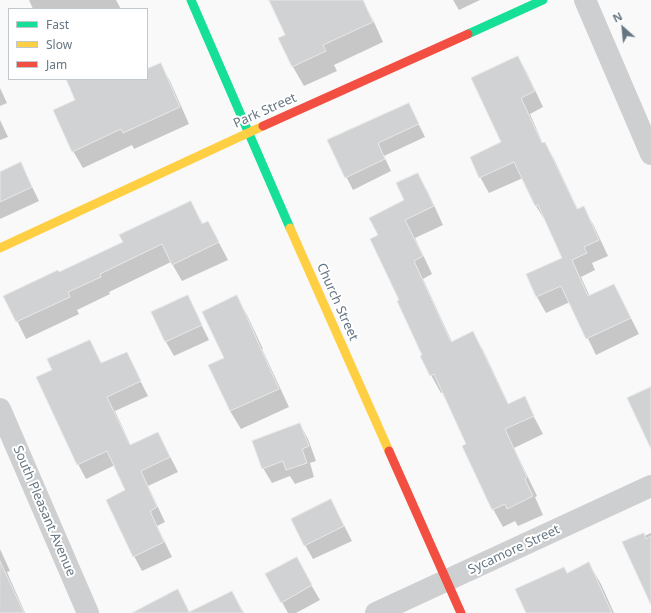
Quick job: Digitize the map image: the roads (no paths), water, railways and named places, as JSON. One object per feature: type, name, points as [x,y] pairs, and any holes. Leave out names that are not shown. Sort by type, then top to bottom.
[{"type":"street","name":"Church Street","points":[[191,0],[248,133],[461,613]]},
{"type":"street","name":"Park Street","points":[[0,248],[248,133],[543,0]]},
{"type":"street","points":[[585,0],[651,154]]},
{"type":"street","name":"South Pleasant Avenue","points":[[0,409],[88,613]]},
{"type":"street","name":"Sycamore Street","points":[[376,613],[651,486]]}]
